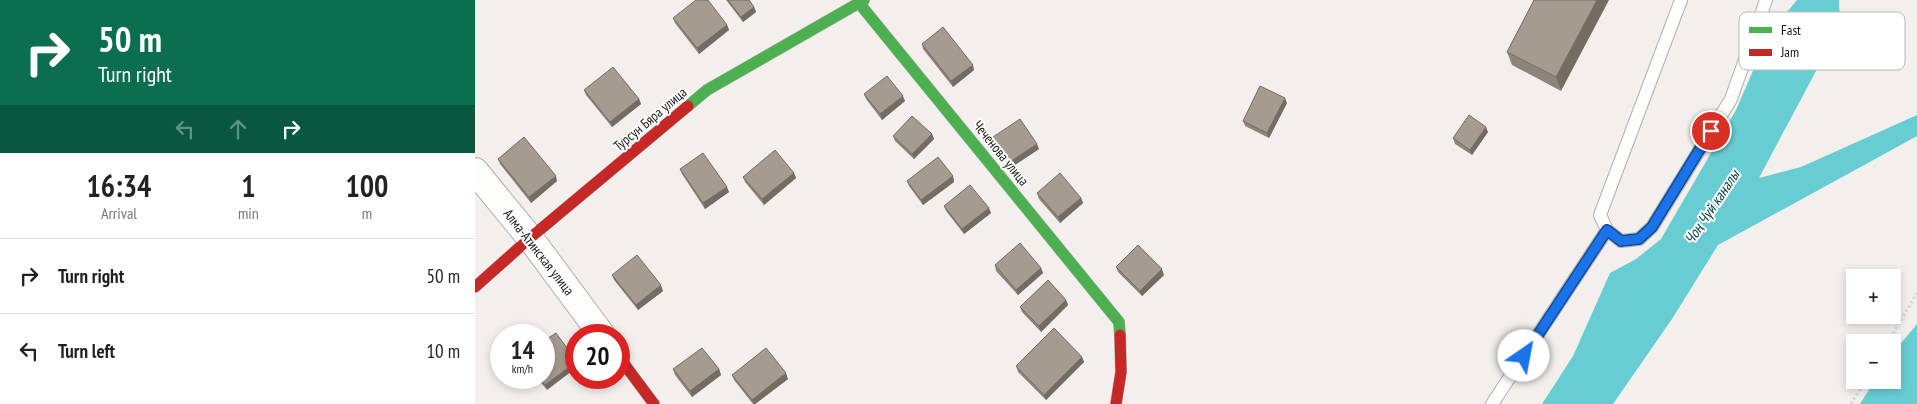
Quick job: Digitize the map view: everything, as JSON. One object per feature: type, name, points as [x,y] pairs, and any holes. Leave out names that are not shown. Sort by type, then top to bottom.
[{"type":"street","name":"Турсун Бяра улица","points":[[475,287],[530,238],[707,90],[861,1]]},
{"type":"street","name":"Чеченова улица","points":[[861,1],[1119,322],[1121,372],[1116,404]]},
{"type":"street","name":"Алма-Атинская улица","points":[[475,171],[530,238],[594,324]]},
{"type":"street","points":[[630,372],[654,404]]},
{"type":"lane","points":[[1681,0],[1599,215],[1607,230],[1621,241],[1639,239],[1652,227],[1731,99],[1741,70]]},
{"type":"lane","points":[[1762,12],[1766,0]]},
{"type":"lane","points":[[1492,404],[1607,230]]},
{"type":"path","points":[[1893,334],[1917,293]]},
{"type":"path","points":[[1851,404],[1860,389]]},
{"type":"water","points":[[1797,0],[1839,0],[1839,12],[1787,12]]},
{"type":"water","name":"Чоң Чүй каналы","points":[[1753,70],[1817,70],[1759,178],[1801,167],[1917,115],[1917,136],[1718,245],[1672,319],[1613,404],[1542,404],[1573,356],[1610,273],[1636,259],[1661,239],[1736,110]]},
{"type":"water","points":[[1917,324],[1917,404],[1860,404],[1869,389],[1901,389],[1901,343]]},
{"type":"building","points":[[696,0],[708,0],[727,25],[697,48],[673,18]]},
{"type":"building","points":[[728,0],[749,0],[754,7],[741,17]]},
{"type":"building","points":[[1534,0],[1597,0],[1556,77],[1507,52]]},
{"type":"building","points":[[943,27],[973,65],[951,81],[922,44]]},
{"type":"building","points":[[613,67],[639,99],[610,122],[584,90]]},
{"type":"building","points":[[887,76],[903,96],[880,114],[864,94]]},
{"type":"building","points":[[1260,86],[1285,98],[1267,133],[1243,121]]},
{"type":"building","points":[[1469,115],[1486,127],[1470,150],[1453,138]]},
{"type":"building","points":[[912,116],[932,134],[912,154],[893,136]]},
{"type":"building","points":[[1020,119],[1037,144],[1010,162],[993,137]]},
{"type":"building","points":[[524,137],[556,176],[529,197],[498,159]]},
{"type":"building","points":[[775,150],[794,173],[762,199],[743,177]]},
{"type":"building","points":[[703,153],[727,187],[703,203],[680,169]]},
{"type":"building","points":[[938,157],[953,176],[921,200],[907,181]]},
{"type":"building","points":[[1060,173],[1081,198],[1058,217],[1037,193]]},
{"type":"building","points":[[970,185],[989,208],[962,229],[944,206]]},
{"type":"building","points":[[1020,243],[1041,268],[1016,290],[995,265]]},
{"type":"building","points":[[1138,245],[1162,269],[1140,291],[1116,267]]},
{"type":"building","points":[[637,255],[661,285],[636,305],[612,275]]},
{"type":"building","points":[[1048,280],[1066,300],[1039,326],[1020,307]]},
{"type":"building","points":[[1054,328],[1082,357],[1044,395],[1016,366]]},
{"type":"building","points":[[555,334],[565,345],[565,370],[555,378]]},
{"type":"building","points":[[702,348],[719,369],[690,391],[673,369]]},
{"type":"building","points":[[766,348],[786,373],[752,400],[732,375]]},
{"type":"traffic: fast","points":[[688,106],[707,90],[864,0]]},
{"type":"traffic: fast","points":[[859,3],[1119,322],[1120,335]]},
{"type":"traffic: jam","points":[[475,287],[530,238],[688,106]]},
{"type":"traffic: jam","points":[[1116,404],[1121,372],[1120,335]]},
{"type":"traffic: jam","points":[[630,372],[654,404]]},
{"type":"route","points":[[1524,356],[1607,230],[1621,241],[1639,239],[1652,227],[1711,131]]}]
